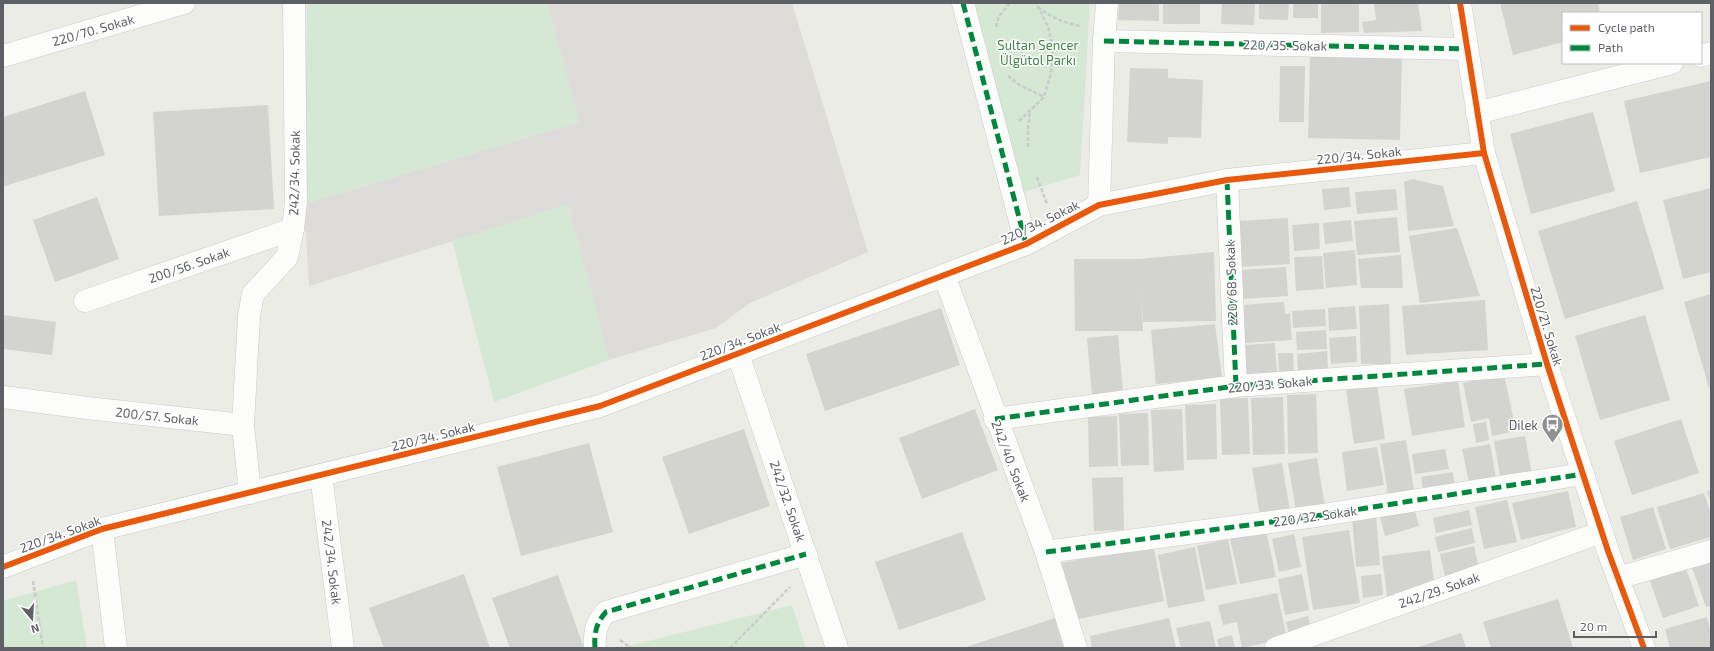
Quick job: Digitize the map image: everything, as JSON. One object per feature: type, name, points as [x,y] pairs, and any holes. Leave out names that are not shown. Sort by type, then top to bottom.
[{"type":"street","name":"220/70. Sokak","points":[[3,56],[184,3]]},
{"type":"street","name":"242/34. Sokak","points":[[243,425],[249,316],[253,294],[287,257],[293,229],[296,202],[294,3]]},
{"type":"street","points":[[963,3],[1026,244]]},
{"type":"street","points":[[1099,205],[1104,34],[1107,3]]},
{"type":"street","name":"220/21. Sokak","points":[[1460,3],[1476,113],[1484,153],[1547,364],[1602,532],[1644,648]]},
{"type":"street","name":"220/35. Sokak","points":[[1104,34],[1467,49]]},
{"type":"street","points":[[1476,113],[1668,64]]},
{"type":"street","name":"220/34. Sokak","points":[[3,567],[102,529],[600,406],[1026,244],[1099,205],[1227,180],[1484,153]]},
{"type":"street","name":"220/68. Sokak","points":[[1227,180],[1236,386]]},
{"type":"street","name":"200/56. Sokak","points":[[85,301],[293,229]]},
{"type":"street","name":"242/40. Sokak","points":[[944,275],[995,419],[1046,552],[1076,648]]},
{"type":"street","name":"242/32. Sokak","points":[[738,354],[837,648]]},
{"type":"street","name":"220/33. Sokak","points":[[995,419],[1236,386],[1547,364]]},
{"type":"street","name":"200/57. Sokak","points":[[3,396],[87,408],[243,425]]},
{"type":"street","points":[[243,425],[250,493]]},
{"type":"street","name":"220/32. Sokak","points":[[1046,552],[1316,516],[1583,474]]},
{"type":"street","name":"242/34. Sokak","points":[[321,475],[343,648]]},
{"type":"street","points":[[102,529],[116,648]]},
{"type":"street","name":"242/29. Sokak","points":[[1276,648],[1602,532]]},
{"type":"street","points":[[1618,578],[1711,551]]},
{"type":"street","points":[[595,648],[594,635],[598,621],[606,612],[806,554]]},
{"type":"path","points":[[996,28],[1000,16],[1010,3]]},
{"type":"path","points":[[997,134],[1015,125],[1044,97],[1051,73],[1053,49],[1048,26],[1036,4]]},
{"type":"path","points":[[1036,4],[1049,16],[1067,24],[1083,27],[1104,34]]},
{"type":"path","points":[[1004,70],[1007,75],[1018,84],[1044,97]]},
{"type":"path","points":[[1029,151],[1028,130],[1030,112]]},
{"type":"path","points":[[1035,174],[1056,228]]},
{"type":"path","points":[[29,557],[43,648]]},
{"type":"path","points":[[784,587],[791,585]]},
{"type":"path","points":[[791,585],[794,592]]},
{"type":"path","points":[[730,648],[791,585]]},
{"type":"path","points":[[619,644],[621,636]]},
{"type":"path","points":[[620,640],[631,648]]},
{"type":"shaded area","points":[[547,3],[792,3],[868,252],[750,303],[716,328],[609,360],[568,205],[309,286],[304,204],[579,122]]},
{"type":"green space","points":[[307,3],[547,3],[579,122],[304,204]]},
{"type":"green space","name":"Sultan Sencer Ülgütol Parkı","points":[[975,3],[1090,3],[1080,175],[1020,193]]},
{"type":"green space","points":[[568,204],[609,360],[494,402],[452,241]]},
{"type":"green space","points":[[76,580],[87,648],[3,648],[3,601]]},
{"type":"green space","points":[[792,605],[806,648],[620,648]]},
{"type":"building","points":[[1119,3],[1159,3],[1159,21],[1118,20]]},
{"type":"building","points":[[1163,3],[1200,3],[1200,24],[1163,24]]},
{"type":"building","points":[[1222,3],[1255,3],[1254,25],[1221,24]]},
{"type":"building","points":[[1259,3],[1289,3],[1288,20],[1259,19]]},
{"type":"building","points":[[1293,3],[1318,3],[1318,18],[1293,18]]},
{"type":"building","points":[[1321,3],[1359,3],[1359,32],[1321,33]]},
{"type":"building","points":[[1374,3],[1418,3],[1422,31],[1364,33],[1362,22],[1376,20]]},
{"type":"building","points":[[1500,3],[1598,3],[1600,12],[1562,12],[1562,42],[1513,55]]},
{"type":"building","points":[[1310,56],[1402,58],[1400,140],[1308,138]]},
{"type":"building","points":[[1280,66],[1305,66],[1304,122],[1279,122]]},
{"type":"building","points":[[1130,68],[1168,69],[1168,78],[1203,80],[1201,138],[1168,137],[1168,144],[1127,142]]},
{"type":"building","points":[[1711,81],[1711,157],[1640,173],[1624,101]]},
{"type":"building","points":[[85,91],[105,155],[5,186],[3,178],[3,117]]},
{"type":"building","points":[[268,105],[274,209],[159,216],[153,112]]},
{"type":"building","points":[[1593,112],[1615,191],[1531,214],[1510,134]]},
{"type":"building","points":[[1412,179],[1443,186],[1454,226],[1408,231],[1404,182]]},
{"type":"building","points":[[1349,187],[1351,207],[1324,210],[1322,189]]},
{"type":"building","points":[[1711,188],[1711,272],[1683,279],[1663,200]]},
{"type":"building","points":[[1396,189],[1398,210],[1357,214],[1355,192]]},
{"type":"building","points":[[97,197],[119,259],[55,282],[33,220]]},
{"type":"building","points":[[1637,201],[1664,289],[1565,319],[1538,231]]},
{"type":"building","points":[[1397,217],[1400,252],[1357,255],[1354,221]]},
{"type":"building","points":[[1288,218],[1290,264],[1240,267],[1238,221]]},
{"type":"building","points":[[1351,220],[1353,241],[1325,244],[1323,223]]},
{"type":"building","points":[[1319,223],[1320,249],[1294,251],[1292,225]]},
{"type":"building","points":[[1457,228],[1480,296],[1420,303],[1409,236]]},
{"type":"building","points":[[1355,250],[1357,285],[1326,288],[1323,253]]},
{"type":"building","points":[[1214,252],[1216,321],[1143,322],[1141,292],[1143,331],[1075,331],[1074,259],[1139,259]]},
{"type":"building","points":[[1401,255],[1403,288],[1361,288],[1358,259]]},
{"type":"building","points":[[1322,256],[1324,289],[1296,291],[1294,257]]},
{"type":"building","points":[[1286,267],[1288,296],[1241,299],[1239,270]]},
{"type":"building","points":[[1711,294],[1711,388],[1709,388],[1684,302]]},
{"type":"building","points":[[1485,300],[1488,350],[1406,355],[1402,306]]},
{"type":"building","points":[[1284,302],[1285,314],[1290,313],[1292,340],[1244,343],[1242,305]]},
{"type":"building","points":[[1389,304],[1391,364],[1361,364],[1359,306]]},
{"type":"building","points":[[1355,306],[1357,329],[1329,331],[1328,308]]},
{"type":"building","points":[[941,308],[960,365],[825,411],[806,354]]},
{"type":"building","points":[[1325,309],[1326,326],[1293,328],[1292,311]]},
{"type":"building","points":[[3,315],[56,322],[52,355],[3,349]]},
{"type":"building","points":[[1645,315],[1670,400],[1600,420],[1575,336]]},
{"type":"building","points":[[1215,324],[1222,377],[1156,384],[1151,330]]},
{"type":"building","points":[[1326,330],[1327,349],[1297,350],[1296,332]]},
{"type":"building","points":[[1118,335],[1123,392],[1092,395],[1087,338]]},
{"type":"building","points":[[1356,336],[1357,362],[1331,364],[1329,338]]},
{"type":"building","points":[[1275,343],[1277,372],[1246,374],[1244,345]]},
{"type":"building","points":[[1327,351],[1328,368],[1298,370],[1297,354]]},
{"type":"building","points":[[1278,353],[1293,353],[1294,372],[1279,373]]},
{"type":"building","points":[[1504,374],[1516,431],[1492,436],[1489,418],[1471,422],[1463,383]]},
{"type":"building","points":[[1458,381],[1465,427],[1412,436],[1404,389]]},
{"type":"building","points":[[1377,386],[1385,439],[1354,444],[1346,390]]},
{"type":"building","points":[[1316,394],[1318,453],[1288,454],[1287,395]]},
{"type":"building","points":[[1283,397],[1285,454],[1253,455],[1251,398]]},
{"type":"building","points":[[1248,398],[1250,454],[1222,455],[1220,399]]},
{"type":"building","points":[[1216,404],[1217,459],[1187,460],[1185,405]]},
{"type":"building","points":[[975,409],[998,470],[922,499],[899,438]]},
{"type":"building","points":[[1182,409],[1184,470],[1154,472],[1151,410]]},
{"type":"building","points":[[1148,413],[1149,465],[1121,466],[1119,414]]},
{"type":"building","points":[[1117,416],[1118,466],[1089,467],[1088,417]]},
{"type":"building","points":[[1681,419],[1699,473],[1632,495],[1614,441]]},
{"type":"building","points":[[1486,422],[1489,440],[1476,443],[1473,424]]},
{"type":"building","points":[[744,429],[770,506],[689,534],[662,457]]},
{"type":"building","points":[[1525,436],[1532,475],[1501,481],[1494,441]]},
{"type":"building","points":[[1406,440],[1414,490],[1388,494],[1380,444]]},
{"type":"building","points":[[589,443],[613,532],[521,556],[497,467]]},
{"type":"building","points":[[1490,444],[1496,478],[1469,483],[1462,449]]},
{"type":"building","points":[[1377,447],[1384,485],[1347,491],[1342,452]]},
{"type":"building","points":[[1445,449],[1449,469],[1415,474],[1412,454]]},
{"type":"building","points":[[1317,458],[1325,506],[1296,511],[1288,463]]},
{"type":"building","points":[[1282,463],[1290,511],[1260,516],[1252,468]]},
{"type":"building","points":[[1453,472],[1455,491],[1424,496],[1421,477]]},
{"type":"building","points":[[1123,477],[1124,530],[1094,531],[1092,478]]},
{"type":"building","points":[[1711,490],[1711,503],[1707,491]]},
{"type":"building","points":[[1568,491],[1576,527],[1521,540],[1512,503]]},
{"type":"building","points":[[1704,493],[1711,514],[1711,537],[1670,549],[1657,507]]},
{"type":"building","points":[[1507,500],[1517,542],[1484,549],[1475,507]]},
{"type":"building","points":[[1413,504],[1419,526],[1385,536],[1379,513]]},
{"type":"building","points":[[1653,507],[1666,549],[1633,560],[1620,517]]},
{"type":"building","points":[[1469,510],[1472,525],[1436,533],[1433,518]]},
{"type":"building","points":[[1376,515],[1380,565],[1356,567],[1352,517]]},
{"type":"building","points":[[1472,528],[1475,543],[1438,552],[1435,537]]},
{"type":"building","points":[[1349,530],[1360,603],[1313,610],[1302,537]]},
{"type":"building","points":[[1266,531],[1276,577],[1240,584],[1230,539]]},
{"type":"building","points":[[962,532],[986,600],[899,630],[875,562]]},
{"type":"building","points":[[1294,534],[1301,567],[1279,572],[1272,539]]},
{"type":"building","points":[[1228,539],[1237,584],[1206,590],[1197,546]]},
{"type":"building","points":[[1153,544],[1164,601],[1074,620],[1062,563]]},
{"type":"building","points":[[1474,546],[1479,569],[1445,577],[1440,554]]},
{"type":"building","points":[[1195,547],[1205,601],[1168,608],[1158,555]]},
{"type":"building","points":[[1430,550],[1435,590],[1387,596],[1382,556]]},
{"type":"building","points":[[1711,557],[1711,606],[1706,607],[1691,565]]},
{"type":"building","points":[[1686,568],[1699,606],[1663,618],[1650,581]]},
{"type":"building","points":[[464,574],[490,648],[384,648],[369,608]]},
{"type":"building","points":[[1302,574],[1309,610],[1285,615],[1278,579]]},
{"type":"building","points":[[1381,574],[1383,595],[1363,598],[1361,576]]},
{"type":"building","points":[[558,575],[584,648],[510,648],[492,598]]},
{"type":"building","points":[[1277,593],[1287,638],[1242,648],[1237,622],[1223,625],[1218,605]]},
{"type":"building","points":[[1558,599],[1573,648],[1491,648],[1483,622]]},
{"type":"building","points":[[1308,616],[1312,634],[1290,639],[1286,622]]},
{"type":"building","points":[[1707,617],[1711,633],[1711,648],[1670,648],[1665,629]]},
{"type":"building","points":[[1055,618],[1064,648],[966,648],[966,647]]},
{"type":"building","points":[[1169,618],[1176,648],[1092,648],[1090,636]]},
{"type":"building","points":[[1210,621],[1216,648],[1181,648],[1176,628]]},
{"type":"building","points":[[1461,633],[1466,648],[1415,648]]},
{"type":"building","points":[[1232,635],[1235,648],[1219,648],[1217,639]]},
{"type":"marked path","points":[[963,3],[1026,244]]},
{"type":"marked path","points":[[1104,41],[1467,49]]},
{"type":"marked path","points":[[1227,180],[1236,386]]},
{"type":"marked path","points":[[995,419],[1236,386],[1547,364]]},
{"type":"marked path","points":[[1046,552],[1316,516],[1583,474]]},
{"type":"marked path","points":[[595,648],[596,628],[606,612],[806,554]]},
{"type":"cycle path","points":[[1460,3],[1484,153],[1547,364],[1608,551],[1644,648]]},
{"type":"cycle path","points":[[3,567],[102,529],[600,406],[1026,244],[1099,205],[1227,180],[1484,153]]},
{"type":"place","name":"Dilek","points":[[1553,444]]}]
